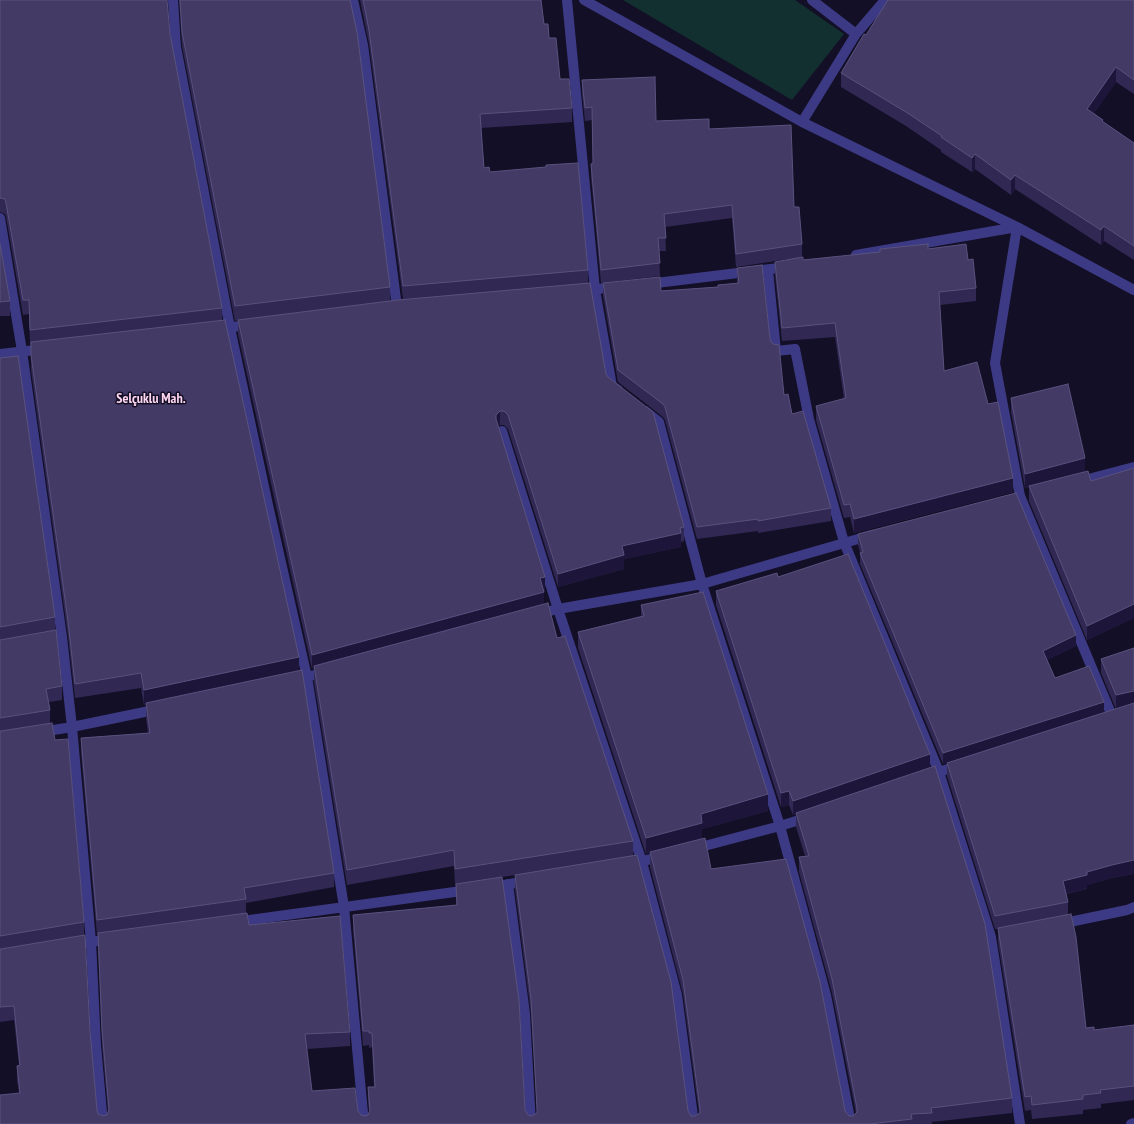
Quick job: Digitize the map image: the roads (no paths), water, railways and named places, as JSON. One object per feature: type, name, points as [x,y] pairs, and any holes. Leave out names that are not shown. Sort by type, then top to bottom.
[{"type":"street","points":[[173,0],[176,47],[230,328],[266,498],[307,677],[344,907],[364,1124]]},
{"type":"street","points":[[353,0],[363,45],[397,307]]},
{"type":"street","points":[[567,0],[595,290],[612,386],[624,395]]},
{"type":"street","points":[[584,0],[802,122],[1017,227],[1134,290]]},
{"type":"street","points":[[812,0],[856,34]]},
{"type":"street","points":[[802,122],[856,34],[884,0]]},
{"type":"street","points":[[0,218],[22,351],[58,638],[72,728],[91,942],[96,1045],[103,1124]]},
{"type":"street","points":[[846,257],[1017,227]]},
{"type":"street","points":[[1017,227],[995,363],[1020,496],[1112,716]]},
{"type":"street","points":[[642,284],[768,270],[799,265]]},
{"type":"street","points":[[768,270],[776,350],[795,349],[809,419],[844,542],[939,772],[995,936],[1020,1124]]},
{"type":"street","points":[[571,292],[626,286]]},
{"type":"street","points":[[207,330],[261,324]]},
{"type":"street","points":[[0,354],[53,348]]},
{"type":"street","points":[[636,404],[659,422],[702,584],[780,826],[826,995],[851,1124]]},
{"type":"street","points":[[502,431],[558,608],[642,862],[677,995],[694,1124]]},
{"type":"street","points":[[1066,485],[1134,467]]},
{"type":"street","points":[[528,617],[558,608],[702,584],[882,532]]},
{"type":"street","points":[[276,684],[337,669]]},
{"type":"street","points":[[29,734],[72,728],[170,706]]},
{"type":"street","points":[[916,780],[969,762]]},
{"type":"street","points":[[620,866],[642,862],[780,826],[818,814]]},
{"type":"street","points":[[225,923],[538,879]]},
{"type":"street","points":[[508,884],[524,1014],[530,1124]]},
{"type":"street","points":[[1052,925],[1128,910],[1134,907]]},
{"type":"street","points":[[60,947],[122,937]]},
{"type":"district","name":"Selçuklu Mah.","points":[[151,399]]}]
